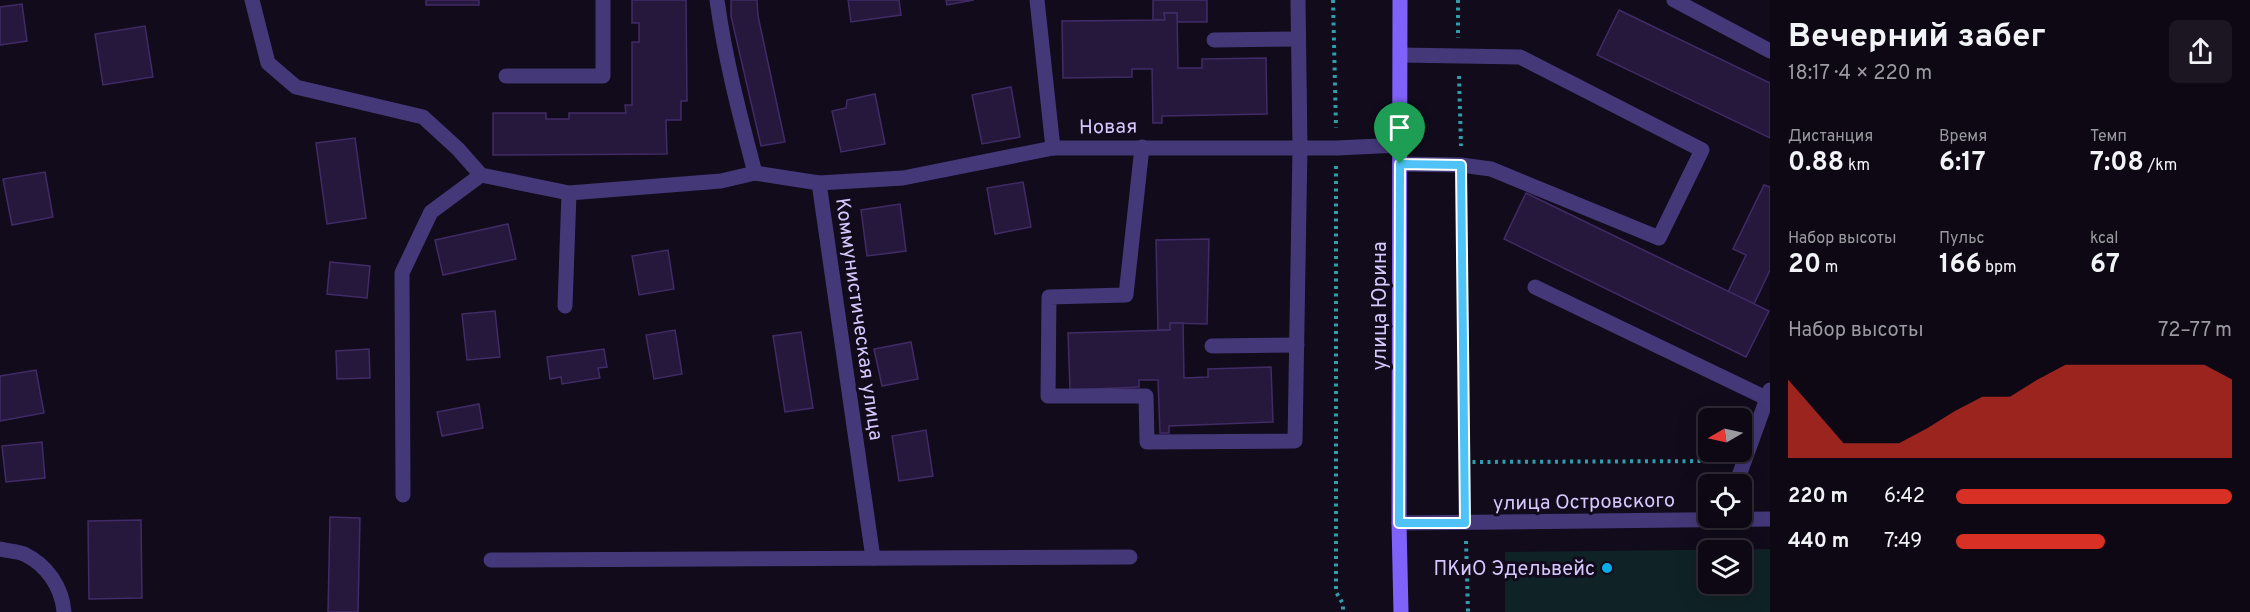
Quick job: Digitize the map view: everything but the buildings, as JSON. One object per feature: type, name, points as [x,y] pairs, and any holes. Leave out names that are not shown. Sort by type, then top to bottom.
[{"type":"main road","name":"улица Юрина","points":[[1400,0],[1399,523],[1401,612]]},
{"type":"street","points":[[252,0],[268,63],[296,87],[423,117],[458,149],[481,175],[569,193],[721,181],[755,173],[739,110],[717,0]]},
{"type":"street","points":[[506,76],[603,76],[603,0]]},
{"type":"street","points":[[1037,0],[1053,148]]},
{"type":"street","points":[[1142,147],[1126,295],[1049,297],[1048,396],[1146,396],[1147,442],[1295,441],[1300,147],[1298,0]]},
{"type":"street","points":[[1674,0],[1770,51]]},
{"type":"street","points":[[1214,40],[1298,39]]},
{"type":"street","points":[[1400,164],[1461,165],[1491,169],[1659,238],[1702,150],[1520,57],[1401,56]]},
{"type":"street","name":"Новая","points":[[819,183],[903,178],[1053,148],[1336,148],[1400,145]]},
{"type":"street","name":"Коммунистическая улица","points":[[755,173],[819,183],[873,558]]},
{"type":"street","points":[[403,495],[402,273],[431,212],[481,175]]},
{"type":"street","points":[[565,306],[569,193]]},
{"type":"street","points":[[1535,287],[1768,394],[1752,442]]},
{"type":"street","points":[[1212,346],[1297,345]]},
{"type":"street","name":"улица Островского","points":[[1399,523],[1698,519]]},
{"type":"street","name":"улица Островского","points":[[1752,519],[1770,519]]},
{"type":"street","points":[[0,549],[23,553],[44,568],[57,584],[64,612]]},
{"type":"street","points":[[491,560],[1130,557]]},
{"type":"path","points":[[1333,0],[1336,148],[1336,592],[1343,604],[1343,612]]},
{"type":"path","points":[[1458,0],[1468,612]]},
{"type":"path","points":[[1465,462],[1698,460]]},
{"type":"green space","name":"ПКиО Эдельвейс","points":[[1752,549],[1770,549],[1770,612],[1505,612],[1505,552],[1698,550],[1698,594],[1752,594]]},
{"type":"place","name":"ПКиО Эдельвейс","points":[[1607,568]]},
{"type":"route","points":[[1400,164],[1461,165],[1465,523],[1399,523],[1400,164]]}]
